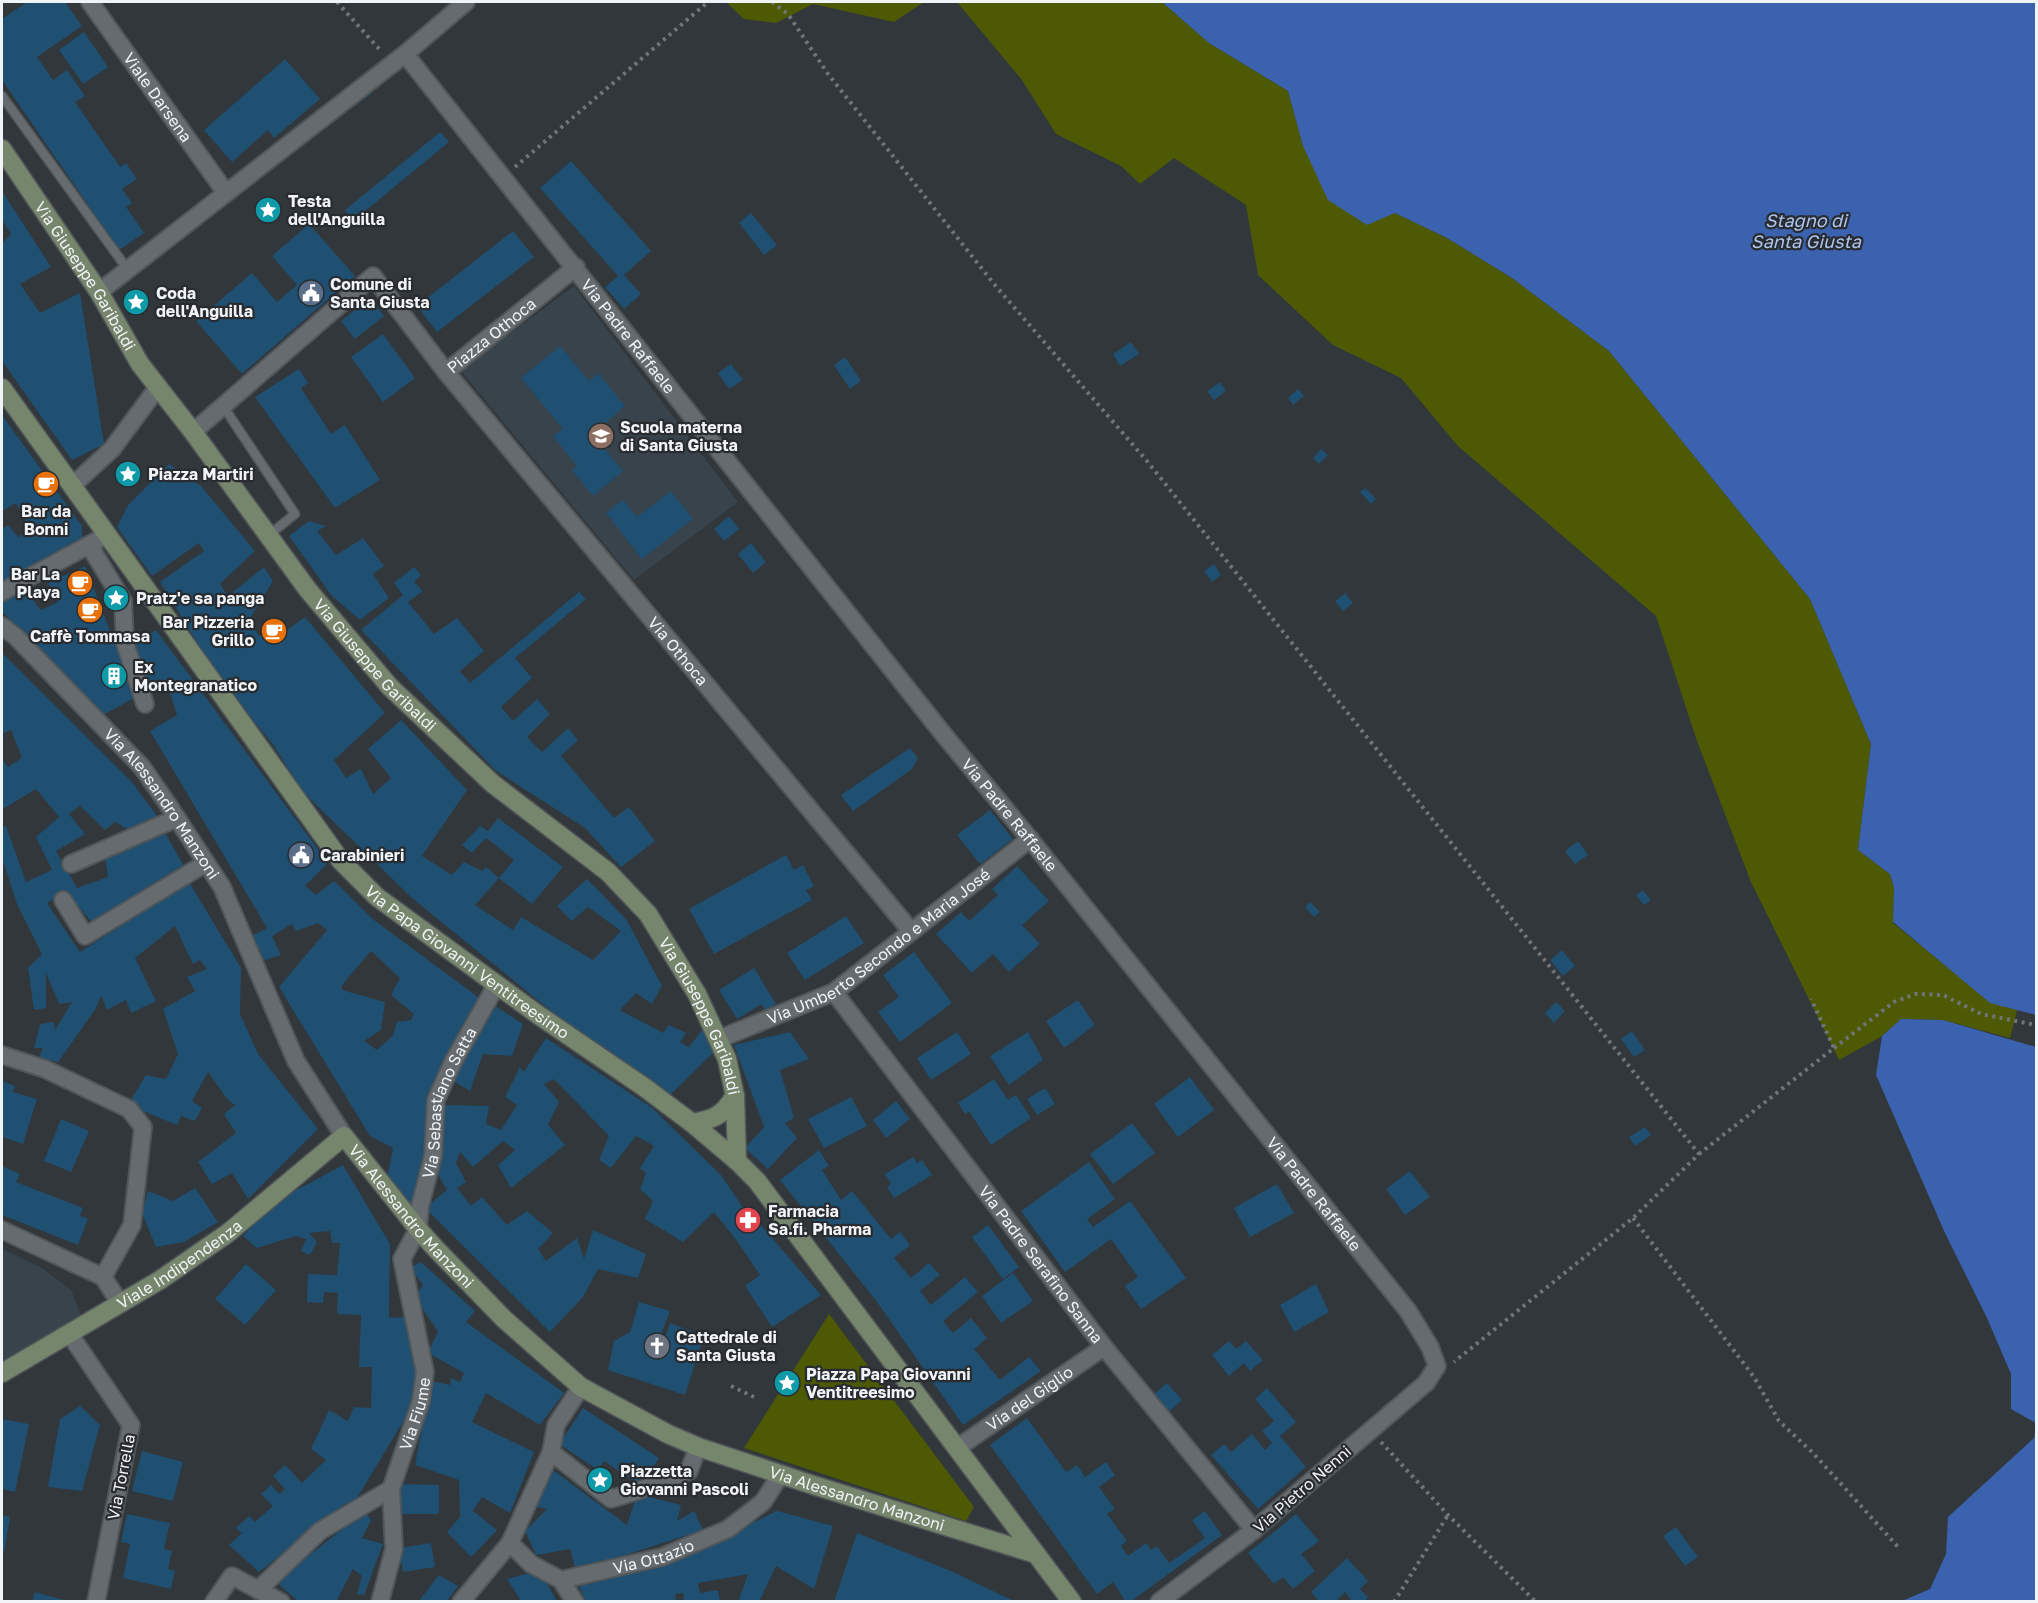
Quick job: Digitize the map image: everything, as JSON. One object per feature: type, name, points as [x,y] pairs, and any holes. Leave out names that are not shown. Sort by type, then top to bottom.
[{"type":"main road","name":"Via Giuseppe Garibaldi","points":[[2,149],[99,292],[140,364],[193,432],[308,590],[390,687],[493,784],[608,872],[648,914],[697,994],[727,1059],[735,1096],[737,1161]]},
{"type":"main road","name":"Via Papa Giovanni Ventitreesimo","points":[[2,388],[341,861],[377,897],[692,1123],[757,1181],[1071,1602]]},
{"type":"main road","points":[[692,1123],[713,1119],[725,1111],[735,1096]]},
{"type":"main road","name":"Via Alessandro Manzoni","points":[[344,1136],[418,1229],[504,1319],[581,1387],[668,1434],[698,1447],[1036,1554]]},
{"type":"main road","name":"Viale Indipendenza","points":[[2,1373],[160,1280],[228,1233],[344,1136]]},
{"type":"street","name":"Viale Darsena","points":[[90,2],[226,194]]},
{"type":"street","points":[[99,292],[399,59],[466,2]]},
{"type":"street","points":[[399,59],[503,177],[576,267]]},
{"type":"street","name":"Piazza Othoca","points":[[193,432],[373,276],[446,372],[576,267]]},
{"type":"street","name":"Via Padre Raffaele","points":[[576,267],[944,735],[1401,1302],[1430,1347],[1437,1366]]},
{"type":"street","name":"Via Othoca","points":[[446,372],[911,931]]},
{"type":"street","points":[[72,486],[112,449],[158,387]]},
{"type":"street","points":[[2,592],[107,536]]},
{"type":"street","points":[[89,545],[123,601],[125,643],[146,704]]},
{"type":"street","name":"Via Alessandro Manzoni","points":[[2,626],[16,637],[142,767],[177,818],[222,887],[296,1061],[344,1136]]},
{"type":"street","points":[[71,864],[177,818]]},
{"type":"street","name":"Via Umberto Secondo e Maria José","points":[[719,1039],[834,992],[1030,839]]},
{"type":"street","points":[[63,900],[85,936],[206,863]]},
{"type":"street","name":"Via Sebastiano Satta","points":[[418,1229],[420,1206],[433,1156],[436,1100],[453,1062],[496,984]]},
{"type":"street","name":"Via Padre Serafino Sanna","points":[[834,992],[1104,1347],[1254,1530]]},
{"type":"street","points":[[2,1055],[45,1069],[129,1109],[143,1127],[132,1225],[103,1277]]},
{"type":"street","name":"Via Fiume","points":[[380,1602],[394,1549],[391,1489],[421,1401],[425,1372],[402,1259],[418,1229]]},
{"type":"street","points":[[2,1230],[103,1277],[120,1304]]},
{"type":"street","name":"Via Torrella","points":[[69,1334],[131,1425],[96,1602]]},
{"type":"street","name":"Via del Giglio","points":[[957,1449],[1104,1347]]},
{"type":"street","name":"Via Pietro Nenni","points":[[1159,1602],[1254,1530],[1426,1383],[1437,1366]]},
{"type":"street","points":[[460,1602],[510,1543],[551,1452],[556,1425],[581,1387]]},
{"type":"street","points":[[551,1452],[610,1499],[689,1471],[698,1447]]},
{"type":"street","name":"Via Ottazio","points":[[561,1580],[662,1557],[728,1529],[763,1502],[781,1474]]},
{"type":"street","points":[[258,1590],[320,1532],[391,1489]]},
{"type":"street","points":[[510,1543],[531,1564],[561,1580],[575,1602]]},
{"type":"street","points":[[214,1602],[232,1576],[281,1602]]},
{"type":"lane","name":"Via Giuseppe Garibaldi","points":[[2,96],[128,270]]},
{"type":"lane","points":[[223,406],[295,514],[269,535]]},
{"type":"path","points":[[337,2],[399,59]]},
{"type":"path","points":[[503,177],[708,2]]},
{"type":"path","points":[[772,2],[788,14],[828,74],[987,274],[1147,461],[1699,1154]]},
{"type":"path","points":[[1437,1366],[1452,1363],[1633,1218],[1699,1154],[1894,1002],[1915,994],[1943,995],[1981,1014],[2037,1025]]},
{"type":"path","points":[[1811,999],[1834,1048]]},
{"type":"path","points":[[1633,1218],[1754,1377],[1779,1421],[1813,1453],[1899,1548]]},
{"type":"path","points":[[731,1386],[756,1398]]},
{"type":"path","points":[[1370,1431],[1448,1515],[1536,1602]]},
{"type":"path","points":[[1394,1602],[1448,1515]]},
{"type":"shaded area","name":"Scuola materna di Santa Giusta","points":[[574,286],[738,502],[634,580],[460,370]]},
{"type":"shaded area","points":[[2,1249],[42,1268],[71,1290],[81,1315],[2,1364]]},
{"type":"green space","points":[[726,2],[924,2],[894,22],[813,4],[776,23],[744,19]]},
{"type":"green space","points":[[957,2],[1162,2],[1209,43],[1288,91],[1303,146],[1395,213],[1447,238],[1512,278],[1609,351],[1810,599],[1871,744],[1858,850],[1890,874],[1894,888],[1893,923],[1990,1002],[2017,1010],[2010,1038],[1943,1020],[1901,1019],[1882,1036],[1839,1060],[1751,882],[1697,741],[1656,616],[1458,446],[1401,378],[1333,345],[1258,275],[1246,205],[1174,158],[1140,184],[1121,166],[1056,134],[1022,80]]},
{"type":"green space","points":[[829,1314],[974,1507],[966,1521],[744,1448]]},
{"type":"water","name":"Stagno di Santa Giusta","points":[[1162,2],[2036,2],[2036,1015],[1990,1003],[1893,922],[1894,888],[1890,874],[1858,850],[1871,744],[1810,599],[1609,351],[1512,278],[1447,238],[1395,213],[1367,225],[1328,200],[1303,146],[1288,91],[1209,43]]},
{"type":"water","points":[[1901,1019],[1943,1020],[2036,1047],[2036,1423],[2011,1409],[2011,1374],[1987,1318],[1945,1233],[1876,1075],[1882,1036]]},
{"type":"water","points":[[2036,1428],[2036,1601],[1902,1601],[1930,1589],[1946,1554],[1948,1517],[2034,1438]]},
{"type":"building","points":[[27,2],[65,2],[82,26],[37,57],[53,80],[67,70],[85,96],[75,102],[120,167],[126,163],[137,179],[122,189],[132,203],[126,207],[144,233],[119,250],[2,80],[2,19]]},
{"type":"building","points":[[84,32],[108,67],[83,84],[59,50]]},
{"type":"building","points":[[285,59],[320,99],[274,138],[268,130],[232,162],[204,130]]},
{"type":"building","points":[[367,86],[372,93],[351,109],[345,102]]},
{"type":"building","points":[[440,132],[449,142],[353,221],[345,210]]},
{"type":"building","points":[[571,161],[651,251],[624,275],[641,294],[624,309],[605,287],[618,276],[540,188]]},
{"type":"building","points":[[2,191],[51,267],[20,284],[40,313],[80,293],[104,444],[72,460],[2,361],[2,243],[11,234],[2,220]]},
{"type":"building","points":[[751,213],[777,245],[764,255],[739,223]]},
{"type":"building","name":"Comune di Santa Giusta","points":[[309,224],[355,276],[242,374],[196,321],[252,273],[277,302],[297,285],[272,256]]},
{"type":"building","points":[[513,231],[534,257],[437,332],[417,306]]},
{"type":"building","points":[[370,298],[384,316],[355,339],[341,321]]},
{"type":"building","points":[[383,334],[415,378],[383,402],[351,357]]},
{"type":"building","points":[[1131,342],[1139,354],[1120,366],[1113,354]]},
{"type":"building","points":[[560,346],[589,381],[598,373],[625,406],[597,430],[607,441],[602,446],[623,471],[593,496],[572,470],[577,466],[553,436],[563,429],[521,378]]},
{"type":"building","points":[[845,357],[861,381],[850,389],[834,365]]},
{"type":"building","points":[[731,364],[743,380],[729,389],[718,373]]},
{"type":"building","points":[[299,369],[308,383],[301,388],[331,434],[345,425],[380,480],[335,508],[255,397]]},
{"type":"building","points":[[1220,382],[1226,391],[1214,400],[1207,391]]},
{"type":"building","points":[[1298,389],[1304,396],[1293,405],[1288,398]]},
{"type":"building","points":[[2,415],[82,526],[82,542],[2,584],[2,529],[8,525],[18,537],[30,530],[16,503],[2,511]]},
{"type":"building","points":[[1321,449],[1328,455],[1319,464],[1313,458]]},
{"type":"building","points":[[169,464],[201,486],[255,551],[220,584],[228,596],[264,567],[273,581],[249,620],[259,636],[282,622],[287,630],[305,617],[385,713],[334,760],[346,778],[361,769],[373,794],[391,778],[368,749],[401,720],[467,790],[422,856],[452,875],[464,862],[482,871],[486,867],[499,878],[475,905],[513,930],[521,917],[593,960],[621,931],[588,907],[572,921],[557,906],[587,879],[626,919],[662,986],[652,1004],[636,993],[620,1010],[663,1033],[669,1025],[686,1033],[680,1042],[689,1047],[703,1029],[713,1053],[671,1094],[571,1027],[413,899],[302,791],[274,746],[220,679],[160,582],[204,551],[199,543],[152,576],[117,527],[128,505]]},
{"type":"building","points":[[1365,488],[1376,499],[1371,504],[1360,492]]},
{"type":"building","points":[[671,491],[693,519],[642,559],[606,513],[623,500],[637,517]]},
{"type":"building","points":[[729,516],[739,529],[724,541],[714,529]]},
{"type":"building","points":[[309,521],[326,526],[317,531],[336,555],[363,538],[384,566],[373,574],[389,598],[360,620],[332,596],[289,536]]},
{"type":"building","points":[[751,543],[766,562],[753,573],[738,554]]},
{"type":"building","points":[[1214,564],[1221,575],[1212,582],[1204,571]]},
{"type":"building","points":[[85,566],[136,697],[101,716],[2,611],[2,601],[25,590],[41,610],[58,602],[48,583]]},
{"type":"building","points":[[414,567],[421,575],[414,582],[423,591],[408,602],[434,634],[457,618],[484,651],[460,671],[470,683],[579,592],[586,599],[515,658],[532,678],[501,707],[513,721],[537,699],[550,714],[527,737],[542,752],[568,728],[578,740],[561,756],[614,818],[629,807],[655,841],[621,867],[585,828],[495,770],[361,630],[403,595],[394,583]]},
{"type":"building","points":[[1345,593],[1353,603],[1343,611],[1335,601]]},
{"type":"building","points":[[156,630],[328,863],[305,886],[316,895],[334,881],[374,920],[482,1000],[436,1082],[416,1205],[405,1209],[386,1183],[393,1148],[370,1136],[279,987],[327,930],[318,923],[296,931],[292,924],[272,936],[281,955],[259,962],[248,938],[267,928],[150,731],[177,715],[167,684],[147,694],[131,644]],"holes":[[[371,951],[400,978],[391,995],[414,1014],[411,1020],[397,1022],[393,1035],[377,1050],[364,1041],[381,1030],[385,1002],[342,990],[342,985]]]},
{"type":"building","points":[[2,653],[132,782],[160,820],[134,833],[115,822],[105,830],[80,806],[69,814],[85,834],[56,851],[77,888],[108,877],[104,851],[163,829],[185,868],[95,926],[66,892],[47,903],[80,952],[189,882],[241,968],[240,1014],[258,1054],[318,1129],[248,1199],[232,1173],[212,1184],[198,1162],[236,1133],[224,1114],[235,1105],[228,1100],[208,1072],[192,1101],[202,1108],[195,1121],[181,1116],[177,1125],[128,1105],[146,1075],[166,1079],[178,1054],[163,1009],[195,991],[187,977],[207,969],[200,960],[193,964],[175,926],[135,958],[156,1001],[131,1013],[126,1000],[107,1010],[101,996],[95,1010],[58,1062],[39,1058],[43,1048],[34,1048],[40,1024],[54,1022],[55,1030],[72,1002],[59,1004],[46,973],[46,1008],[34,1010],[28,968],[42,954],[17,904],[2,858],[2,827],[6,826],[26,882],[52,870],[36,837],[59,817],[36,789],[3,809],[2,807],[2,759],[8,767],[22,758],[11,730],[2,734]]},
{"type":"building","points":[[910,748],[918,758],[912,769],[853,811],[841,795]]},
{"type":"building","points":[[990,810],[1013,839],[980,864],[957,835]]},
{"type":"building","points":[[498,818],[563,867],[532,904],[499,878],[514,860],[486,838],[472,853],[462,845],[480,826],[488,831]]},
{"type":"building","points":[[1578,841],[1588,855],[1575,864],[1565,851]]},
{"type":"building","points":[[786,855],[794,870],[803,865],[814,886],[806,890],[812,900],[714,954],[689,909]]},
{"type":"building","points":[[1017,866],[1049,901],[1022,925],[1040,944],[1009,972],[993,954],[972,973],[936,934],[961,912],[969,921],[998,895],[992,889]]},
{"type":"building","points":[[1643,890],[1651,900],[1644,905],[1636,895]]},
{"type":"building","points":[[1310,902],[1320,912],[1314,917],[1305,907]]},
{"type":"building","points":[[846,916],[864,943],[805,980],[787,953]]},
{"type":"building","points":[[1562,950],[1575,966],[1563,976],[1550,960]]},
{"type":"building","points":[[914,952],[952,1003],[900,1042],[878,1012],[899,997],[883,975]]},
{"type":"building","points":[[754,968],[776,1004],[765,1010],[762,1004],[737,1019],[719,990]]},
{"type":"building","points":[[1078,1000],[1095,1025],[1064,1048],[1046,1021]]},
{"type":"building","points":[[489,1002],[523,1024],[512,1056],[483,1054],[470,1091],[453,1081]]},
{"type":"building","points":[[1556,1002],[1565,1011],[1554,1023],[1545,1013]]},
{"type":"building","points":[[1632,1031],[1645,1050],[1634,1057],[1621,1039]]},
{"type":"building","points":[[790,1032],[809,1059],[780,1070],[794,1118],[785,1123],[797,1138],[768,1169],[745,1148],[764,1127],[734,1045]]},
{"type":"building","points":[[957,1032],[971,1054],[931,1080],[917,1058]]},
{"type":"building","points":[[1028,1032],[1043,1060],[1009,1085],[990,1056]]},
{"type":"building","points":[[546,1038],[651,1107],[721,1175],[744,1209],[760,1224],[821,1295],[772,1327],[745,1286],[760,1275],[714,1212],[683,1242],[645,1219],[653,1201],[640,1189],[646,1173],[640,1168],[654,1146],[636,1136],[611,1168],[599,1160],[609,1136],[554,1079],[544,1084],[559,1102],[548,1125],[565,1145],[511,1188],[498,1165],[515,1150],[503,1141],[473,1167],[460,1152],[456,1163],[466,1182],[457,1188],[471,1206],[482,1197],[507,1225],[527,1211],[553,1233],[538,1249],[546,1261],[577,1238],[584,1259],[593,1230],[646,1254],[638,1278],[598,1269],[583,1297],[550,1332],[425,1208],[447,1190],[436,1171],[439,1105],[489,1106],[486,1124],[501,1130],[517,1105],[505,1097],[520,1067],[524,1072]]},
{"type":"building","points":[[1190,1077],[1214,1110],[1178,1137],[1154,1104]]},
{"type":"building","points":[[994,1079],[1008,1100],[1016,1095],[1031,1118],[991,1145],[969,1111],[965,1114],[958,1103]]},
{"type":"building","points":[[2,1081],[15,1086],[13,1092],[37,1099],[23,1144],[2,1137]]},
{"type":"building","points":[[1045,1088],[1055,1104],[1037,1115],[1027,1099]]},
{"type":"building","points":[[851,1097],[867,1126],[824,1148],[808,1119]]},
{"type":"building","points":[[896,1101],[910,1119],[886,1138],[873,1120]]},
{"type":"building","points":[[61,1119],[89,1131],[71,1172],[44,1161]]},
{"type":"building","points":[[1132,1123],[1155,1153],[1113,1184],[1090,1154]]},
{"type":"building","points":[[1645,1127],[1651,1135],[1635,1146],[1629,1137]]},
{"type":"building","points":[[819,1150],[829,1166],[822,1170],[841,1200],[852,1191],[891,1239],[900,1232],[910,1245],[894,1258],[911,1278],[929,1263],[940,1275],[920,1291],[931,1305],[965,1277],[978,1292],[943,1321],[953,1333],[971,1318],[987,1338],[974,1349],[1000,1380],[1029,1357],[1041,1371],[963,1425],[877,1302],[780,1180]]},
{"type":"building","points":[[913,1157],[917,1163],[922,1160],[932,1175],[894,1198],[887,1187],[891,1184],[885,1174]]},
{"type":"building","points":[[1089,1162],[1115,1199],[1087,1219],[1093,1227],[1130,1201],[1186,1278],[1141,1309],[1125,1286],[1138,1277],[1111,1239],[1065,1272],[1021,1211]]},
{"type":"building","points":[[343,1165],[390,1244],[389,1318],[404,1317],[421,1392],[351,1508],[345,1504],[259,1572],[229,1545],[242,1533],[236,1528],[249,1516],[255,1522],[273,1506],[261,1494],[271,1485],[279,1494],[285,1489],[273,1476],[285,1465],[302,1483],[326,1460],[311,1449],[329,1410],[348,1421],[354,1407],[371,1408],[372,1367],[359,1367],[361,1315],[337,1314],[338,1293],[324,1292],[323,1303],[307,1302],[308,1274],[337,1275],[340,1243],[332,1243],[330,1231],[309,1233],[317,1242],[310,1255],[301,1251],[306,1239],[296,1236],[257,1248],[243,1236],[276,1201]]},
{"type":"building","points":[[2,1166],[20,1174],[16,1182],[83,1208],[80,1216],[88,1219],[78,1245],[2,1215]]},
{"type":"building","points":[[1410,1171],[1430,1197],[1405,1215],[1386,1189]]},
{"type":"building","points":[[1277,1184],[1294,1213],[1250,1237],[1234,1208]]},
{"type":"building","points":[[195,1188],[218,1222],[184,1242],[156,1247],[142,1213],[148,1191],[173,1201]]},
{"type":"building","points":[[988,1225],[1019,1267],[1003,1279],[972,1237]]},
{"type":"building","points":[[421,1262],[475,1311],[466,1322],[564,1393],[540,1425],[486,1393],[472,1422],[534,1452],[510,1513],[482,1497],[473,1511],[497,1530],[471,1557],[447,1532],[460,1517],[459,1480],[415,1465],[431,1381],[450,1385],[451,1378],[460,1382],[464,1373],[428,1353],[438,1331],[414,1297],[423,1285],[410,1268]]},
{"type":"building","points":[[246,1264],[276,1290],[245,1325],[215,1299]]},
{"type":"building","points":[[1013,1273],[1033,1301],[1001,1323],[982,1296]]},
{"type":"building","points":[[1316,1284],[1329,1312],[1294,1332],[1280,1305]]},
{"type":"building","name":"Cattedrale di Santa Giusta","points":[[639,1302],[670,1311],[660,1337],[665,1338],[670,1323],[704,1336],[685,1395],[608,1370],[614,1341],[630,1332]]},
{"type":"building","points":[[1229,1341],[1236,1349],[1246,1341],[1263,1360],[1250,1371],[1244,1363],[1229,1376],[1212,1355]]},
{"type":"building","points":[[1167,1383],[1182,1400],[1168,1412],[1153,1395]]},
{"type":"building","points":[[1267,1388],[1296,1422],[1280,1436],[1306,1467],[1258,1509],[1211,1455],[1224,1444],[1231,1452],[1252,1434],[1265,1450],[1272,1443],[1262,1431],[1274,1421],[1255,1399]]},
{"type":"building","points":[[80,1406],[100,1425],[82,1491],[48,1487],[60,1419]]},
{"type":"building","points":[[583,1408],[659,1458],[641,1486],[604,1461],[598,1470],[559,1444]]},
{"type":"building","points":[[1027,1418],[1066,1472],[1077,1465],[1085,1477],[1106,1462],[1115,1475],[1099,1487],[1115,1509],[1107,1514],[1127,1541],[1121,1546],[1128,1556],[1146,1543],[1151,1550],[1157,1546],[1169,1563],[1205,1538],[1192,1520],[1205,1511],[1222,1535],[1130,1602],[1126,1602],[1113,1582],[1097,1594],[990,1445]]},
{"type":"building","points":[[2,1419],[29,1424],[15,1492],[2,1489]]},
{"type":"building","points":[[142,1451],[183,1462],[173,1501],[132,1491]]},
{"type":"building","points":[[553,1470],[627,1525],[637,1494],[681,1505],[677,1521],[694,1511],[703,1530],[576,1571],[570,1549],[536,1555],[525,1531],[547,1509],[534,1506]]},
{"type":"building","points":[[401,1484],[439,1485],[439,1514],[401,1514]]},
{"type":"building","points":[[365,1511],[371,1520],[362,1538],[383,1544],[364,1595],[357,1594],[362,1576],[353,1569],[336,1602],[299,1602],[276,1582]]},
{"type":"building","points":[[777,1511],[833,1526],[814,1589],[776,1566],[759,1602],[738,1602],[748,1574],[698,1583],[700,1593],[718,1590],[720,1602],[684,1602],[683,1593],[675,1594],[676,1602],[586,1602],[579,1586],[674,1560]]},
{"type":"building","points":[[127,1514],[170,1523],[164,1549],[172,1551],[168,1569],[175,1571],[171,1589],[123,1578],[130,1544],[121,1542]]},
{"type":"building","points":[[1296,1514],[1319,1541],[1301,1554],[1315,1571],[1293,1589],[1283,1577],[1274,1584],[1248,1553]]},
{"type":"building","points":[[2,1515],[10,1517],[4,1553],[2,1553]]},
{"type":"building","points":[[1676,1527],[1698,1557],[1685,1566],[1663,1536]]},
{"type":"building","points":[[857,1533],[951,1571],[1016,1602],[834,1602]]},
{"type":"building","points":[[431,1543],[435,1567],[403,1572],[399,1548]]},
{"type":"building","points":[[1347,1558],[1368,1581],[1360,1589],[1368,1597],[1363,1602],[1353,1602],[1345,1592],[1335,1602],[1320,1602],[1311,1592]]},
{"type":"building","points":[[540,1570],[557,1602],[522,1602],[507,1579]]},
{"type":"building","points":[[439,1575],[458,1586],[446,1602],[418,1602]]},
{"type":"building","points":[[35,1592],[67,1601],[32,1602]]},
{"type":"place","name":"Testa dell'Anguilla","points":[[268,210]]},
{"type":"place","name":"Comune di Santa Giusta","points":[[311,293]]},
{"type":"place","name":"Coda dell'Anguilla","points":[[136,302]]},
{"type":"place","name":"Scuola materna di Santa Giusta","points":[[601,436]]},
{"type":"place","name":"Piazza Martiri","points":[[128,474]]},
{"type":"place","name":"Bar da Bonni","points":[[46,484]]},
{"type":"place","name":"Bar La Playa","points":[[80,583]]},
{"type":"place","name":"Pratz'e sa panga","points":[[116,598]]},
{"type":"place","name":"Caffè Tommasa","points":[[90,610]]},
{"type":"place","name":"Bar Pizzeria Grillo","points":[[274,631]]},
{"type":"place","name":"Ex Montegranatico","points":[[114,676]]},
{"type":"place","name":"Carabinieri","points":[[301,855]]},
{"type":"place","name":"Farmacia Sa.fi. Pharma","points":[[748,1220]]},
{"type":"place","name":"Cattedrale di Santa Giusta","points":[[657,1346]]},
{"type":"place","name":"Piazza Papa Giovanni Ventitreesimo","points":[[787,1383]]},
{"type":"place","name":"Piazzetta Giovanni Pascoli","points":[[600,1480]]}]
